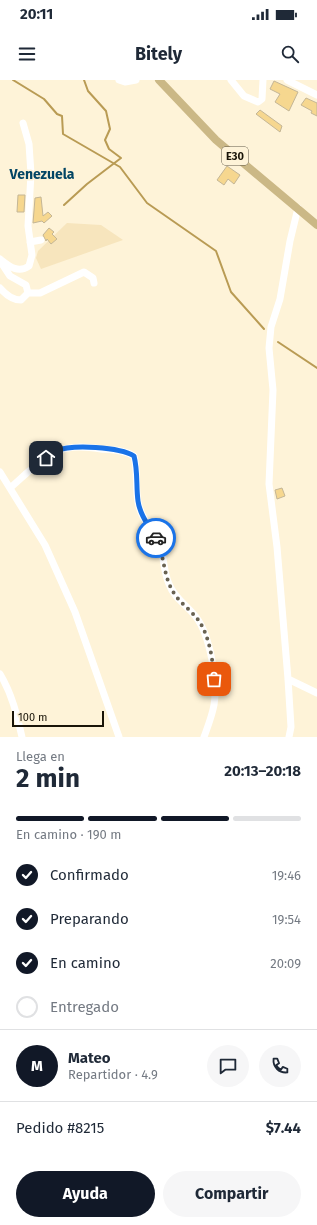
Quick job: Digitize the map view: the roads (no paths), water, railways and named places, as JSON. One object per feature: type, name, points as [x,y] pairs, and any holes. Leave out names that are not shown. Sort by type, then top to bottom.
[{"type":"main road","name":"E30","points":[[159,80],[216,140],[317,225]]},
{"type":"street","points":[[119,80],[125,82],[136,80]]},
{"type":"street","points":[[231,80],[244,96],[258,102],[262,99],[263,80]]},
{"type":"street","points":[[287,80],[317,95]]},
{"type":"street","points":[[0,260],[16,270],[25,269],[29,266],[32,255],[28,226],[31,174],[29,144],[23,123]]},
{"type":"street","points":[[289,737],[291,727],[288,679],[277,547],[269,484],[273,390],[269,348],[271,327],[280,299],[290,241],[298,208]]},
{"type":"street","points":[[30,242],[41,240]]},
{"type":"street","points":[[0,260],[10,276],[26,285],[28,293]]},
{"type":"street","points":[[0,288],[5,294],[15,300],[21,300],[28,293],[40,293],[84,272],[93,278],[94,283]]},
{"type":"street","points":[[10,488],[56,451],[82,447],[127,452],[134,456],[136,464],[138,502],[143,517],[160,548],[167,580],[176,598],[196,617],[208,640],[214,667],[215,703],[204,737]]},
{"type":"street","points":[[0,472],[46,545],[74,612],[119,737]]},
{"type":"street","points":[[0,674],[16,707],[22,737]]},
{"type":"street","points":[[288,679],[317,693]]},
{"type":"waterway","points":[[13,80],[44,99],[57,114],[62,116],[63,134],[120,167],[147,203],[216,251],[231,292],[264,329]]},
{"type":"waterway","points":[[64,205],[87,184],[121,158],[109,149],[105,140],[110,129],[106,111],[88,91],[84,80]]},
{"type":"waterway","points":[[278,342],[317,368]]},
{"type":"district","name":"Venezuela","points":[[42,174]]}]
